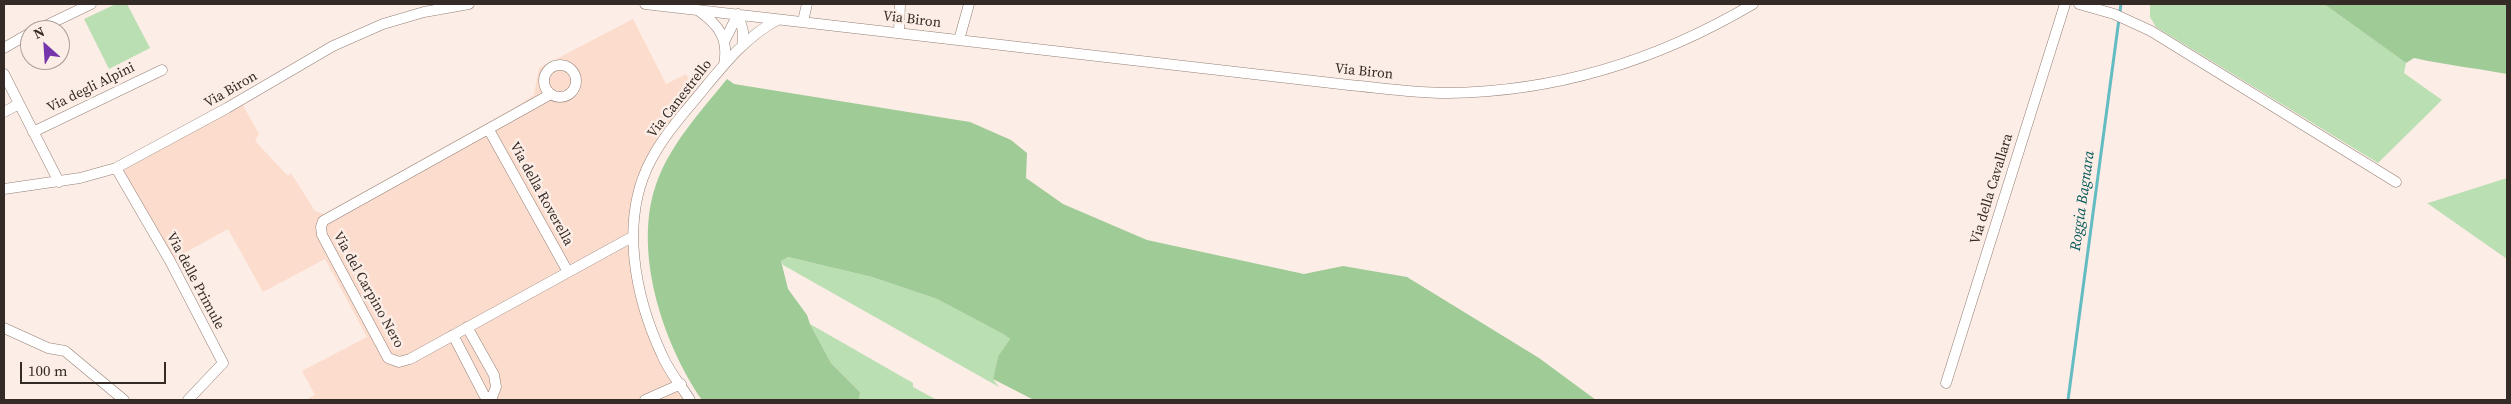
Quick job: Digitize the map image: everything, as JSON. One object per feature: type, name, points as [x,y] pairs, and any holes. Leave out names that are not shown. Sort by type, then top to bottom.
[{"type":"street","points":[[57,20],[90,4]]},
{"type":"street","name":"Via Biron","points":[[4,189],[59,182],[116,168],[227,108],[333,46],[383,24],[424,12],[469,4]]},
{"type":"street","name":"Via Biron","points":[[645,4],[696,8],[777,20],[803,21],[1349,85],[1447,93],[1530,86],[1617,66],[1688,38],[1753,4]]},
{"type":"street","points":[[803,21],[807,4]]},
{"type":"street","points":[[899,33],[900,4]]},
{"type":"street","name":"Via Biron","points":[[959,40],[969,4]]},
{"type":"street","name":"Via della Cavallara","points":[[1946,383],[2065,4]]},
{"type":"street","points":[[2079,4],[2114,14],[2151,31],[2396,182]]},
{"type":"street","points":[[696,8],[711,19],[725,40]]},
{"type":"street","points":[[724,64],[725,40],[738,14]]},
{"type":"street","points":[[738,14],[743,31],[742,45]]},
{"type":"street","name":"Via Canestrello","points":[[690,400],[662,355],[648,319],[637,278],[632,237],[636,205],[650,162],[674,125],[742,45],[777,20]]},
{"type":"street","points":[[4,48],[20,39]]},
{"type":"street","name":"Via degli Alpini","points":[[33,132],[162,70]]},
{"type":"street","points":[[4,74],[59,182]]},
{"type":"street","name":"Via del Carpino Nero","points":[[551,94],[489,130],[330,216],[321,227],[322,235],[388,358],[399,362],[410,359],[632,237]]},
{"type":"street","points":[[4,112],[19,104]]},
{"type":"street","name":"Via della Roverella","points":[[489,130],[568,272]]},
{"type":"street","name":"Via delle Primule","points":[[116,168],[170,261],[223,363],[188,400]]},
{"type":"street","points":[[453,335],[484,395],[491,400],[496,386],[494,375],[467,327]]},
{"type":"street","points":[[4,328],[48,348],[65,352],[124,400]]},
{"type":"street","points":[[645,400],[680,384]]},
{"type":"shaded area","points":[[633,19],[666,84],[686,74],[696,92],[650,162],[632,237],[648,319],[690,400],[306,400],[315,395],[302,371],[367,337],[325,259],[263,292],[228,229],[170,261],[116,168],[240,100],[259,134],[255,141],[288,176],[291,173],[315,211],[324,214],[514,108],[534,95],[539,68]]},
{"type":"green space","points":[[116,4],[127,4],[150,48],[109,69],[84,19]]},
{"type":"green space","points":[[2150,4],[2324,4],[2406,63],[2404,73],[2442,100],[2378,163],[2156,27],[2150,17]]},
{"type":"green space","points":[[2324,4],[2507,4],[2507,74],[2414,58],[2406,63]]},
{"type":"green space","points":[[727,79],[734,84],[970,122],[1011,140],[1027,153],[1026,178],[1063,204],[1147,240],[1304,274],[1343,266],[1407,277],[1539,358],[1596,400],[1034,400],[993,379],[998,356],[1010,339],[1003,334],[937,299],[872,277],[788,257],[781,261],[788,289],[807,315],[831,363],[860,392],[859,400],[702,400],[674,351],[663,323],[650,264],[648,234],[650,206],[664,165],[689,126]]},
{"type":"green space","points":[[2507,178],[2507,259],[2427,203],[2428,203]]},
{"type":"green space","points":[[788,257],[872,277],[937,299],[1003,334],[1010,339],[998,356],[993,379],[999,387],[783,265],[781,261]]},
{"type":"green space","points":[[810,324],[913,383],[913,387],[937,400],[859,400],[860,392],[831,363]]},
{"type":"waterway","name":"Roggia Bagnara","points":[[2068,400],[2121,4]]}]
